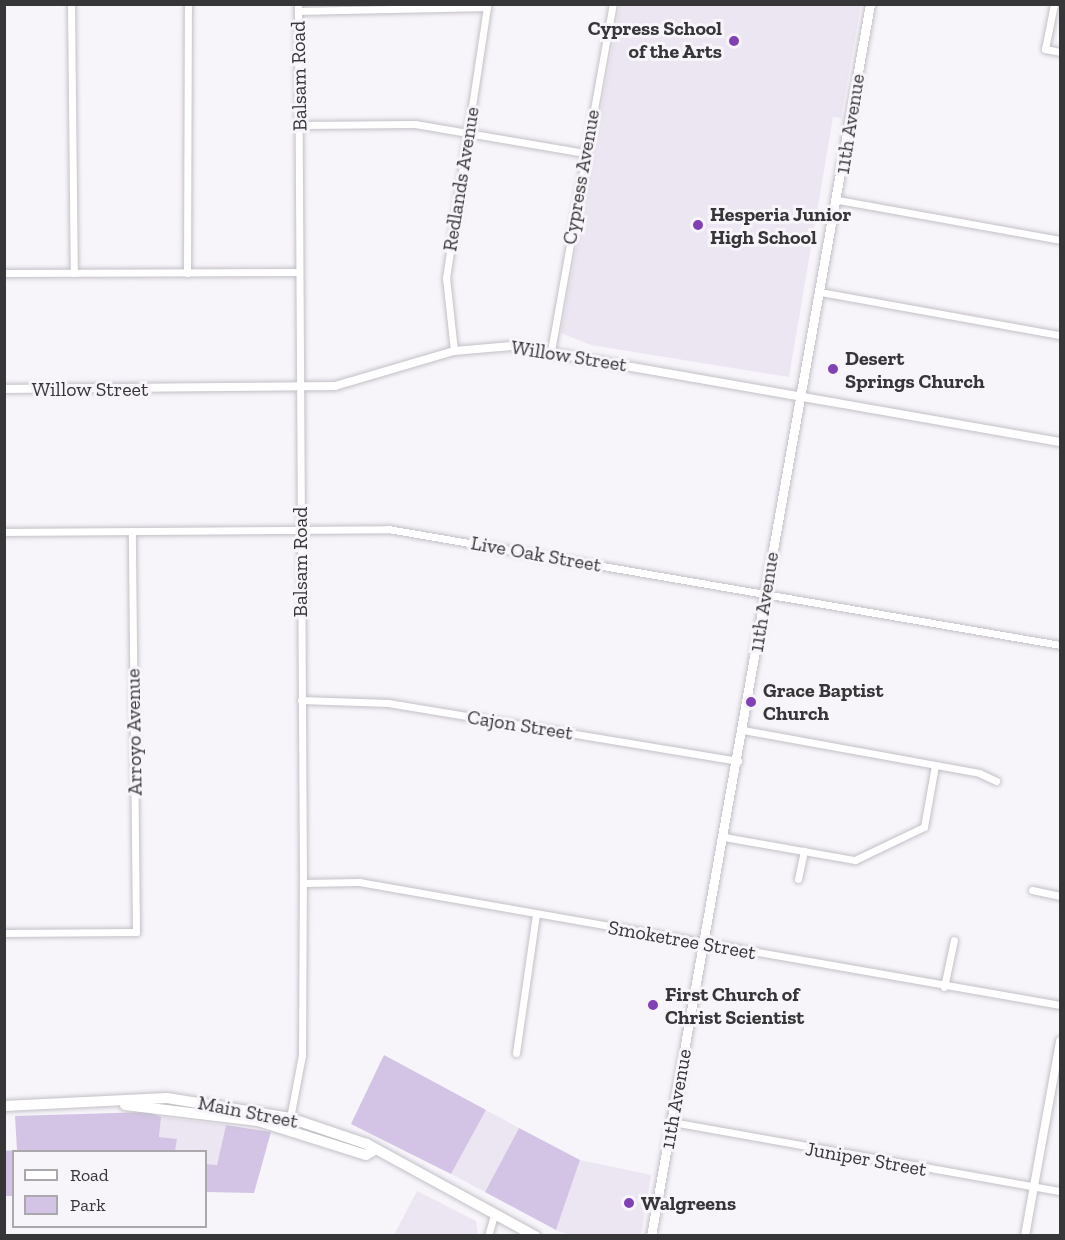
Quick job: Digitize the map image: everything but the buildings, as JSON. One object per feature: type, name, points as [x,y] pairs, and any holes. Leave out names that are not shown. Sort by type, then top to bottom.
[{"type":"main road","name":"11th Avenue","points":[[651,1236],[738,760],[765,594],[838,200],[870,4]]},
{"type":"main road","name":"Main Street","points":[[4,1106],[116,1103],[168,1098],[290,1118],[367,1144],[373,1151],[535,1236]]},
{"type":"main road","name":"Main Street","points":[[116,1103],[224,1115],[299,1131],[366,1155],[373,1151]]},
{"type":"main road","points":[[224,1115],[290,1118]]},
{"type":"street","points":[[71,4],[74,273]]},
{"type":"street","points":[[187,273],[188,4]]},
{"type":"street","name":"Cypress Avenue","points":[[551,351],[613,4]]},
{"type":"street","points":[[1054,4],[1046,49],[1060,52]]},
{"type":"street","name":"Redlands Avenue","points":[[298,8],[487,7],[446,277],[454,351]]},
{"type":"street","name":"Balsam Road","points":[[290,1118],[302,1055],[298,8]]},
{"type":"street","points":[[300,125],[415,124],[585,153]]},
{"type":"street","points":[[838,200],[1060,240]]},
{"type":"street","points":[[4,273],[299,272]]},
{"type":"street","points":[[820,292],[1060,335]]},
{"type":"street","name":"Willow Street","points":[[4,389],[301,388],[359,383],[454,351],[496,346],[551,351],[1060,442]]},
{"type":"street","name":"Live Oak Street","points":[[4,532],[388,529],[1060,645]]},
{"type":"street","name":"Arroyo Avenue","points":[[4,933],[136,932],[132,532]]},
{"type":"street","name":"Cajon Street","points":[[301,700],[388,703],[738,760]]},
{"type":"street","points":[[743,730],[935,765],[996,781]]},
{"type":"street","points":[[724,837],[855,860],[924,827],[935,765]]},
{"type":"street","points":[[798,879],[804,851]]},
{"type":"street","name":"Smoketree Street","points":[[303,883],[359,882],[944,987],[1060,1005]]},
{"type":"street","points":[[1032,890],[1060,896]]},
{"type":"street","points":[[516,1053],[536,914]]},
{"type":"street","points":[[944,987],[954,940]]},
{"type":"street","points":[[1025,1236],[1060,1041]]},
{"type":"street","name":"Juniper Street","points":[[672,1122],[1060,1191]]},
{"type":"street","points":[[488,1236],[494,1215]]},
{"type":"shaded area","name":"Hesperia Junior High School","points":[[620,5],[861,5],[841,118],[833,117],[789,377],[591,345],[561,333]]},
{"type":"shaded area","points":[[486,1110],[519,1128],[485,1192],[451,1174]]},
{"type":"shaded area","points":[[161,1117],[226,1125],[217,1165],[207,1164],[207,1150],[175,1150],[177,1139],[159,1137]]},
{"type":"shaded area","points":[[580,1160],[651,1175],[641,1235],[569,1235],[556,1230]]},
{"type":"shaded area","points":[[417,1191],[476,1221],[478,1235],[394,1235]]},
{"type":"green space","points":[[384,1055],[486,1110],[451,1174],[351,1124]]},
{"type":"green space","points":[[148,1112],[161,1117],[159,1137],[177,1139],[175,1150],[17,1150],[15,1116]]},
{"type":"green space","points":[[226,1125],[271,1132],[254,1193],[207,1192],[207,1164],[217,1165]]},
{"type":"green space","points":[[519,1128],[580,1160],[556,1230],[485,1192]]},
{"type":"green space","points":[[12,1150],[12,1196],[5,1196],[4,1151]]},
{"type":"place","name":"Cypress School of the Arts","points":[[734,41]]},
{"type":"place","name":"Hesperia Junior High School","points":[[698,225]]},
{"type":"place","name":"Desert Springs Church","points":[[833,369]]},
{"type":"place","name":"Grace Baptist Church","points":[[751,702]]},
{"type":"place","name":"First Church of Christ Scientist","points":[[653,1005]]},
{"type":"place","name":"Walgreens","points":[[629,1203]]}]
